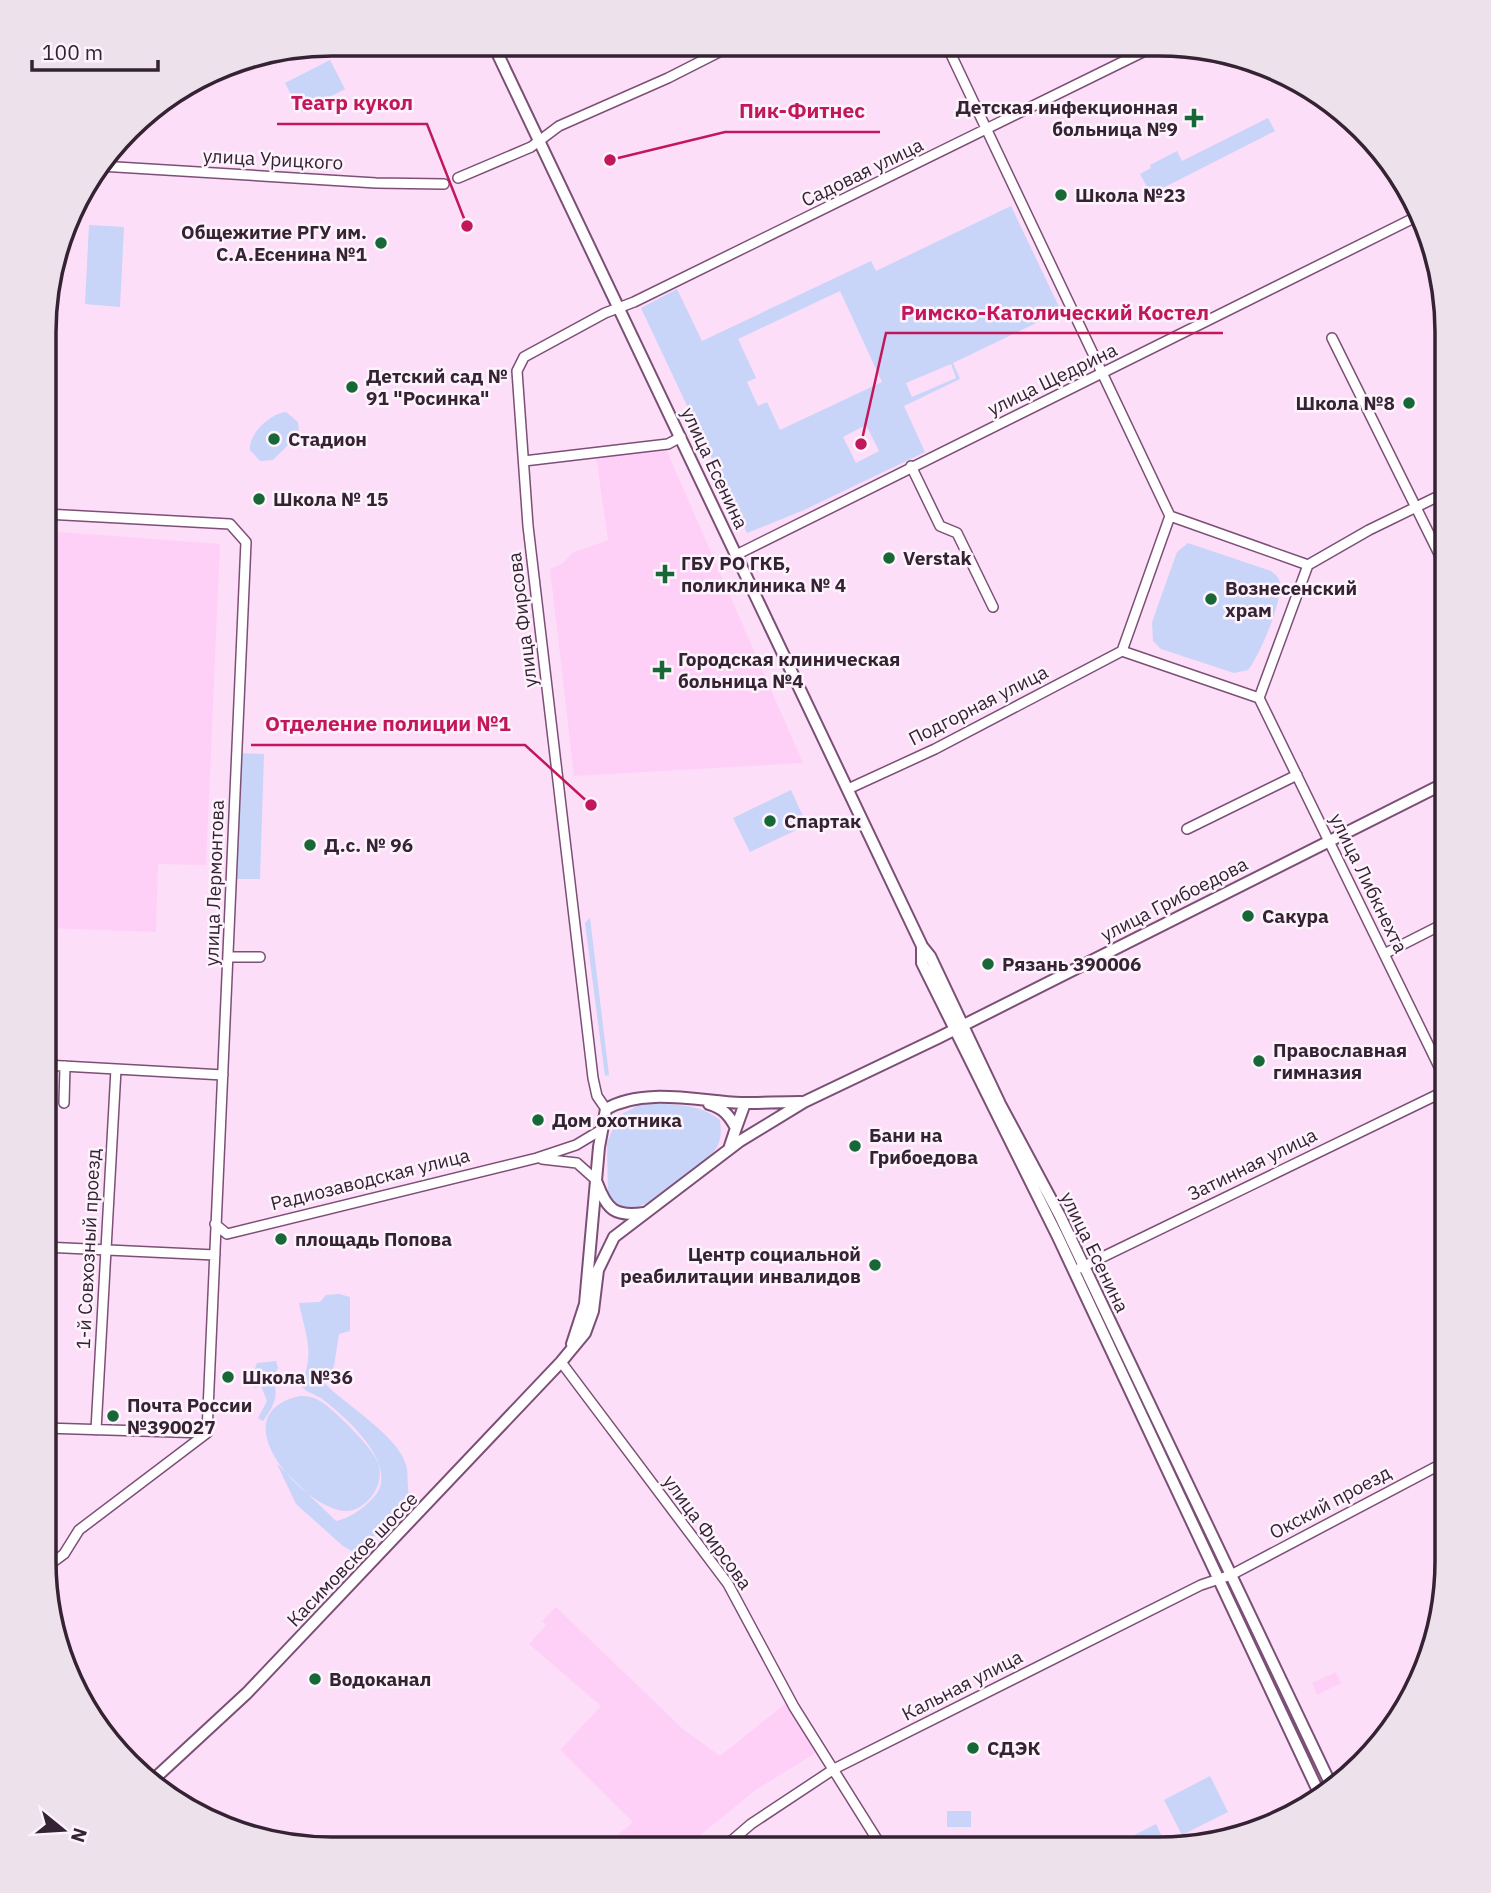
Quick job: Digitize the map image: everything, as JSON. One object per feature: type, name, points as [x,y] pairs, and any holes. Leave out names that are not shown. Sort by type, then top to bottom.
[{"type":"main road","name":"улица Есенина","points":[[499,56],[922,946],[930,957],[959,1027],[1231,1575],[1328,1779]]},
{"type":"main road","name":"улица Грибоедова","points":[[804,1102],[1435,788]]},
{"type":"main road","points":[[606,1110],[619,1102],[648,1097],[745,1103],[804,1102]]},
{"type":"main road","points":[[696,1100],[721,1107],[736,1128]]},
{"type":"main road","name":"Касимовское шоссе","points":[[158,1775],[247,1693],[565,1358],[585,1333],[593,1311],[598,1270],[604,1252],[614,1237],[728,1149],[804,1102]]},
{"type":"main road","points":[[728,1149],[745,1103]]},
{"type":"main road","name":"Касимовское шоссе","points":[[565,1358],[585,1304],[601,1130],[606,1110]]},
{"type":"main road","points":[[596,1180],[604,1199],[614,1211],[627,1215],[647,1212]]},
{"type":"main road","name":"улица Есенина","points":[[1078,1269],[1217,1580],[1316,1788]]},
{"type":"street","points":[[458,178],[539,141],[559,126],[711,56]]},
{"type":"street","points":[[952,56],[1170,516],[1122,651],[1259,698],[1308,565],[1435,498]]},
{"type":"street","name":"Садовая улица","points":[[620,307],[989,130],[1135,56]]},
{"type":"street","name":"улица Урицкого","points":[[111,167],[376,183],[444,184]]},
{"type":"street","name":"улица Щедрина","points":[[736,555],[1411,219]]},
{"type":"street","name":"улица Фирсова","points":[[606,1110],[597,1096],[593,1078],[535,586],[517,371],[524,357],[579,325],[620,307]]},
{"type":"street","points":[[1332,338],[1435,546]]},
{"type":"street","points":[[524,461],[668,444],[681,437]]},
{"type":"street","points":[[911,466],[940,526],[957,533],[993,607]]},
{"type":"street","name":"улица Лермонтова","points":[[56,515],[230,524],[246,542],[207,1433]]},
{"type":"street","points":[[1170,516],[1308,565]]},
{"type":"street","name":"Подгорная улица","points":[[848,789],[935,749],[1122,651]]},
{"type":"street","name":"улица Либкнехта","points":[[1259,698],[1435,1058]]},
{"type":"street","points":[[1187,829],[1297,775]]},
{"type":"street","points":[[1384,954],[1435,928]]},
{"type":"street","points":[[228,957],[260,957]]},
{"type":"street","points":[[56,1066],[223,1075]]},
{"type":"street","points":[[64,1103],[65,1066]]},
{"type":"street","name":"1-й Совхозный проезд","points":[[96,1430],[116,1069]]},
{"type":"street","name":"Затинная улица","points":[[1078,1269],[1435,1096]]},
{"type":"street","points":[[736,1128],[740,1141]]},
{"type":"street","points":[[537,1158],[576,1145],[601,1130]]},
{"type":"street","points":[[537,1158],[577,1163],[596,1180]]},
{"type":"street","name":"Радиозаводская улица","points":[[215,1224],[227,1234],[487,1168],[537,1158]]},
{"type":"street","points":[[56,1248],[215,1255]]},
{"type":"street","name":"улица Фирсова","points":[[565,1358],[728,1584],[794,1707],[876,1837]]},
{"type":"street","points":[[56,1428],[207,1433]]},
{"type":"street","points":[[56,1560],[64,1554],[79,1530],[207,1433]]},
{"type":"street","name":"Окский проезд","points":[[1231,1575],[1435,1467]]},
{"type":"street","name":"Кальная улица","points":[[736,1837],[834,1769],[1231,1575]]},
{"type":"street","points":[[1296,1746],[1310,1739]]},
{"type":"shaded area","points":[[330,60],[345,89],[300,112],[285,83]]},
{"type":"shaded area","points":[[1268,118],[1275,131],[1151,194],[1140,174],[1151,168],[1150,165],[1177,151],[1182,161]]},
{"type":"shaded area","points":[[1011,206],[1061,311],[953,363],[960,379],[904,406],[925,452],[804,510],[747,533],[641,308],[677,289],[702,341],[871,261],[876,271]],"holes":[[[840,291],[882,382],[780,430],[767,402],[758,406],[747,382],[756,378],[738,339]],[[951,364],[956,378],[912,397],[906,383]],[[866,425],[879,451],[856,463],[843,437]]]},
{"type":"shaded area","points":[[89,225],[124,227],[120,307],[85,304]]},
{"type":"shaded area","name":"Стадион","points":[[286,412],[298,422],[299,434],[273,460],[260,461],[250,450],[253,437],[267,420]]},
{"type":"shaded area","name":"Городская клиническая больница №4","points":[[666,449],[803,763],[574,776],[550,569],[563,563],[572,553],[608,540],[596,456]]},
{"type":"shaded area","points":[[56,532],[220,544],[206,865],[158,864],[156,932],[56,928]]},
{"type":"shaded area","points":[[1188,543],[1271,571],[1280,583],[1274,616],[1248,670],[1234,673],[1161,649],[1153,641],[1152,622],[1177,552]]},
{"type":"shaded area","points":[[239,753],[264,754],[260,879],[235,879]]},
{"type":"shaded area","name":"Спартак","points":[[791,790],[807,825],[750,852],[733,818]]},
{"type":"shaded area","points":[[590,918],[609,1075],[605,1076],[585,923]]},
{"type":"shaded area","points":[[643,1103],[702,1110],[720,1120],[720,1137],[711,1155],[689,1175],[662,1195],[627,1209],[608,1198],[607,1143],[618,1116]]},
{"type":"shaded area","points":[[326,1295],[350,1297],[350,1331],[339,1334],[334,1366],[324,1383],[393,1443],[406,1465],[410,1498],[357,1554],[343,1546],[296,1504],[277,1464],[336,1521],[361,1509],[373,1498],[380,1486],[381,1472],[376,1457],[356,1429],[321,1398],[302,1387],[308,1353],[299,1303],[320,1302]]},
{"type":"shaded area","points":[[276,1361],[278,1368],[272,1380],[275,1396],[263,1421],[258,1418],[267,1401],[261,1386],[254,1388],[251,1380],[257,1363]]},
{"type":"shaded area","points":[[300,1396],[313,1398],[326,1405],[352,1429],[375,1456],[380,1470],[378,1485],[371,1498],[360,1507],[337,1510],[317,1500],[297,1485],[280,1465],[269,1444],[266,1424],[276,1407]]},
{"type":"shaded area","points":[[556,1607],[684,1730],[720,1756],[786,1703],[815,1746],[814,1754],[757,1789],[698,1837],[615,1837],[633,1822],[560,1750],[601,1706],[529,1644],[546,1625],[542,1621]]},
{"type":"shaded area","points":[[1336,1672],[1341,1683],[1317,1695],[1312,1683]]},
{"type":"shaded area","points":[[1210,1776],[1228,1812],[1182,1835],[1164,1800]]},
{"type":"shaded area","points":[[947,1811],[971,1811],[971,1827],[947,1827]]},
{"type":"shaded area","points":[[1156,1824],[1162,1837],[1159,1837],[1131,1837]]},
{"type":"place","name":"Детская инфекционная больница №9","points":[[1194,118]]},
{"type":"place","name":"Пик-Фитнес","points":[[610,160]]},
{"type":"place","name":"Школа №23","points":[[1061,195]]},
{"type":"place","name":"Театр кукол","points":[[467,226]]},
{"type":"place","name":"Общежитие РГУ им. С.А.Есенина №1","points":[[381,243]]},
{"type":"place","name":"Детский сад № 91 \"Росинка\"","points":[[352,387]]},
{"type":"place","name":"Школа №8","points":[[1409,403]]},
{"type":"place","name":"Стадион","points":[[274,439]]},
{"type":"place","name":"Римско-Католический Костел","points":[[861,444]]},
{"type":"place","name":"Школа № 15","points":[[259,499]]},
{"type":"place","name":"Verstak","points":[[889,558]]},
{"type":"place","name":"ГБУ РО ГКБ, поликлиника № 4","points":[[665,574]]},
{"type":"place","name":"Вознесенский храм","points":[[1211,599]]},
{"type":"place","name":"Городская клиническая больница №4","points":[[662,670]]},
{"type":"place","name":"Отделение полиции №1","points":[[591,805]]},
{"type":"place","name":"Спартак","points":[[770,821]]},
{"type":"place","name":"Д.с. № 96","points":[[310,845]]},
{"type":"place","name":"Сакура","points":[[1248,916]]},
{"type":"place","name":"Рязань 390006","points":[[988,964]]},
{"type":"place","name":"Православная гимназия","points":[[1259,1061]]},
{"type":"place","name":"Дом охотника","points":[[538,1120]]},
{"type":"place","name":"Бани на Грибоедова","points":[[855,1146]]},
{"type":"place","name":"площадь Попова","points":[[281,1239]]},
{"type":"place","name":"Центр социальной реабилитации инвалидов","points":[[875,1265]]},
{"type":"place","name":"Школа №36","points":[[228,1377]]},
{"type":"place","name":"Почта России №390027","points":[[113,1416]]},
{"type":"place","name":"Водоканал","points":[[315,1679]]},
{"type":"place","name":"СДЭК","points":[[973,1748]]}]
